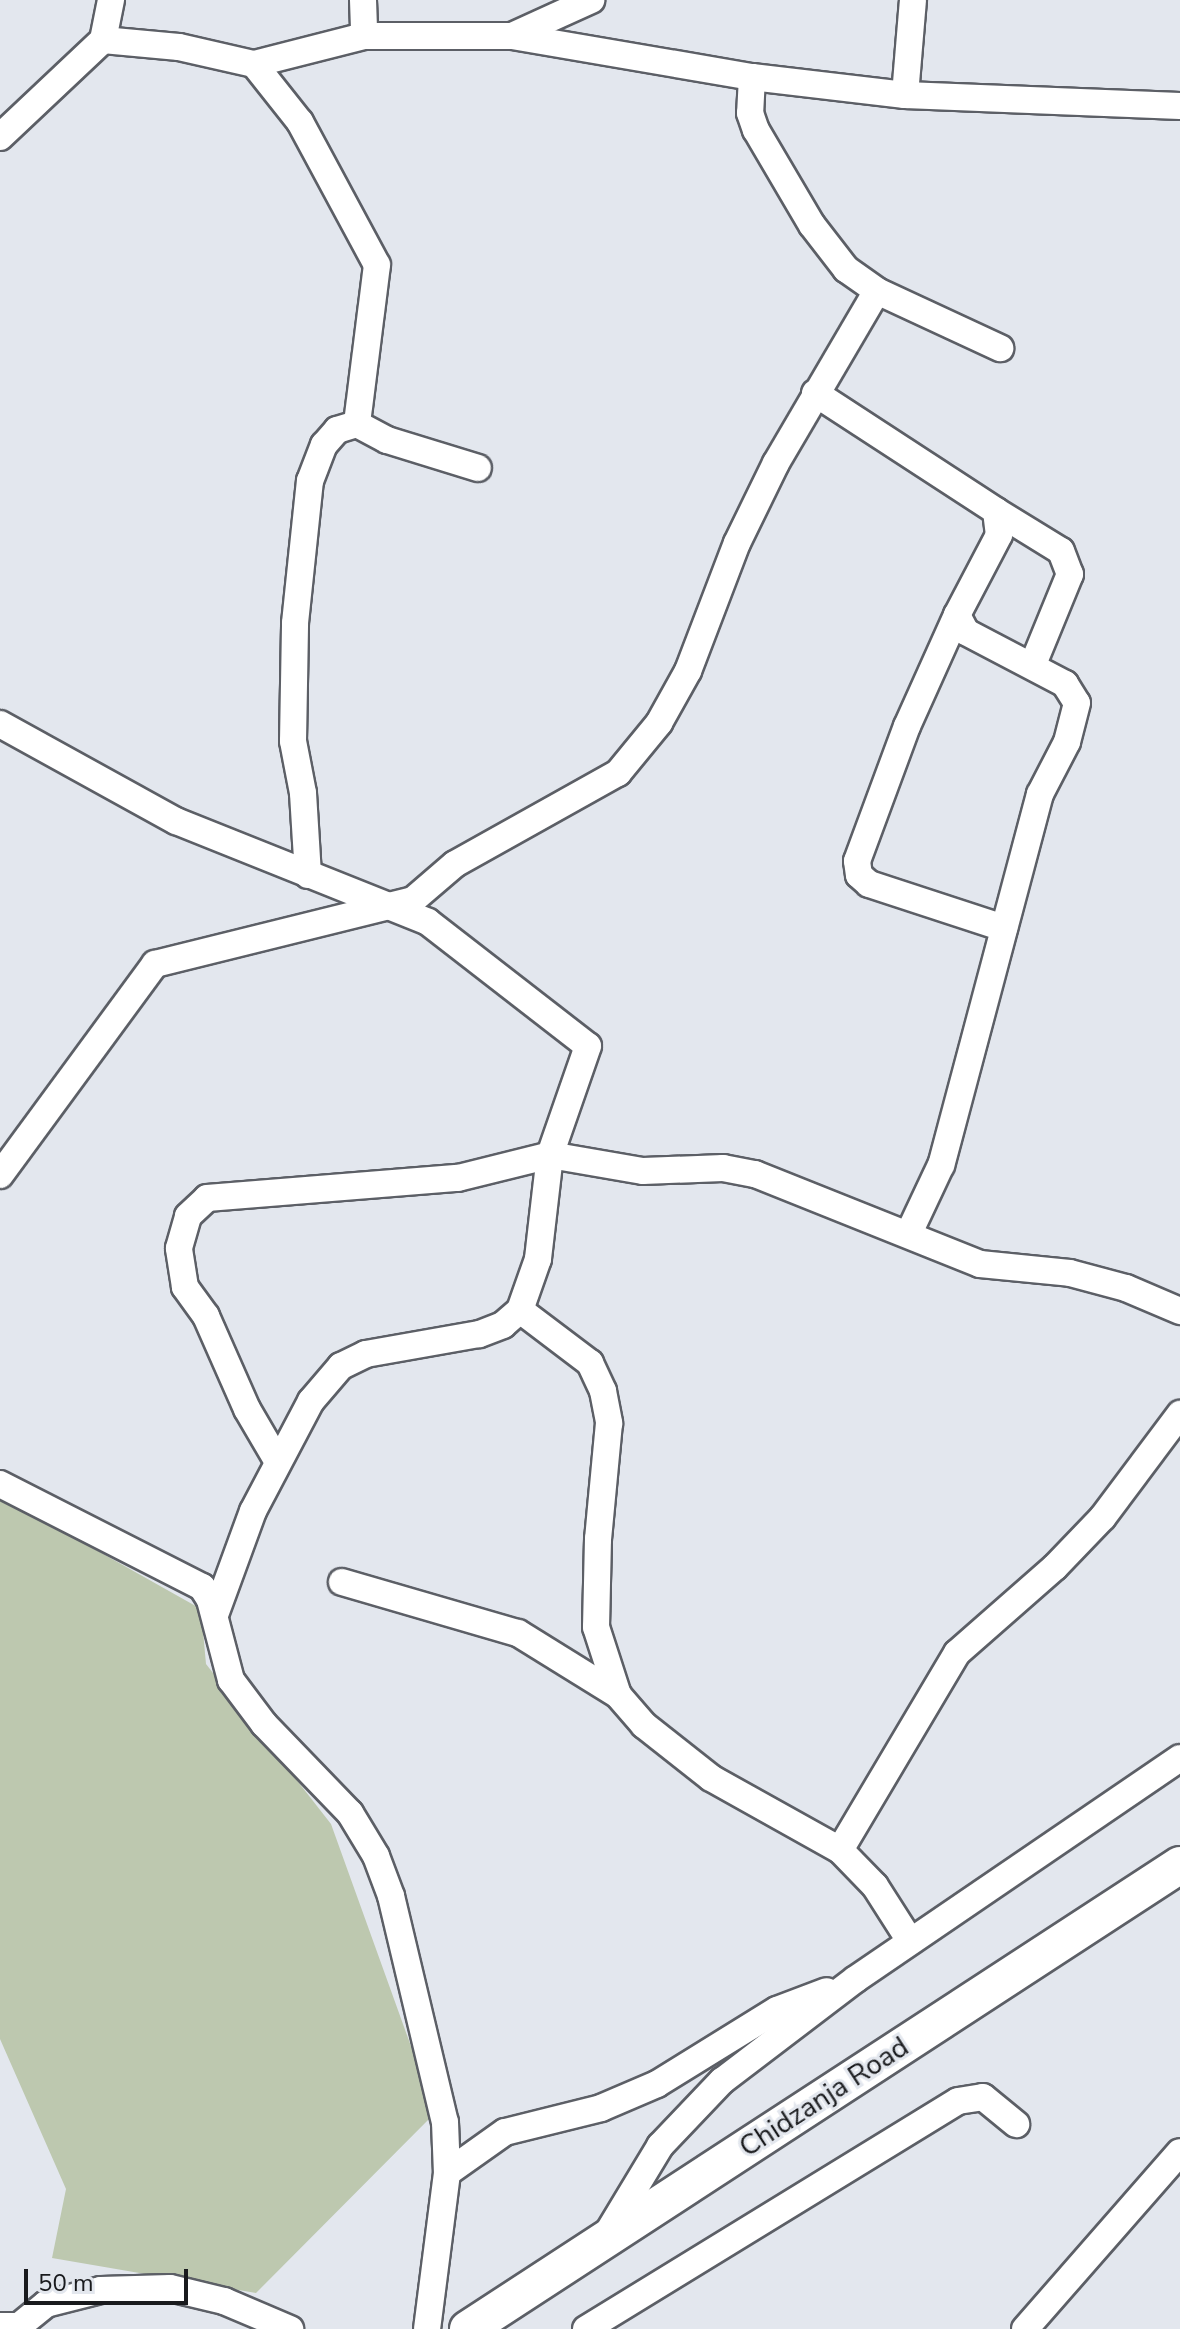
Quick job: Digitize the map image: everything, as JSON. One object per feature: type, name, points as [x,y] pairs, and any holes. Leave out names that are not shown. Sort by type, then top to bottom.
[{"type":"street","points":[[0,137],[103,40],[111,0]]},
{"type":"street","points":[[363,0],[364,36]]},
{"type":"street","points":[[512,36],[591,0]]},
{"type":"street","points":[[905,95],[913,0]]},
{"type":"street","points":[[103,40],[179,47],[254,64],[364,36],[512,36],[752,77],[905,95],[1180,106]]},
{"type":"street","points":[[254,64],[300,122],[377,265],[357,424]]},
{"type":"street","points":[[752,77],[750,113],[762,139],[825,245],[877,291],[1000,348]]},
{"type":"street","points":[[0,1175],[155,964],[413,900],[455,864],[618,773],[659,723],[688,671],[737,543],[815,393],[877,291]]},
{"type":"street","points":[[815,393],[1061,551],[1070,574],[1033,664]]},
{"type":"street","points":[[308,875],[303,793],[293,741],[302,534],[310,481],[324,445],[337,430],[357,424],[387,440],[478,468]]},
{"type":"street","points":[[996,511],[999,535],[957,615],[907,726],[857,861],[859,875],[869,884],[1004,928]]},
{"type":"street","points":[[909,1233],[941,1165],[1040,794],[1067,742],[1077,703],[1065,684],[1033,664],[966,632],[957,615]]},
{"type":"street","points":[[0,724],[176,821],[428,922],[588,1046],[550,1155],[538,1259],[520,1310],[503,1325],[479,1334],[366,1354],[341,1366],[311,1401],[278,1462],[232,1559],[215,1615]]},
{"type":"street","points":[[278,1462],[247,1409],[206,1316],[185,1287],[179,1248],[188,1216],[207,1198],[458,1178],[550,1155],[643,1171],[723,1168],[755,1174],[997,1270],[1070,1273],[1126,1288],[1180,1311]]},
{"type":"street","points":[[520,1310],[590,1363],[603,1391],[609,1423],[598,1539],[596,1627],[618,1695]]},
{"type":"street","points":[[840,1850],[957,1653],[1055,1567],[1103,1517],[1180,1414]]},
{"type":"street","points":[[0,1484],[189,1577],[202,1587],[215,1615],[231,1680],[264,1724],[350,1813],[376,1856],[391,1896],[435,2070],[447,2173],[427,2329]]},
{"type":"street","points":[[342,1582],[518,1633],[618,1695],[644,1725],[711,1778],[840,1850],[875,1886],[910,1941]]},
{"type":"street","points":[[602,2242],[635,2181],[688,2113],[722,2081],[856,1979],[1180,1758]]},
{"type":"street","name":"Chidzanja Road","points":[[475,2327],[1180,1865]]},
{"type":"street","points":[[447,2173],[505,2132],[601,2108],[657,2084],[777,2010],[856,1979]]},
{"type":"street","points":[[586,2329],[958,2101],[983,2097],[1016,2124]]},
{"type":"street","points":[[1025,2329],[1180,2152]]},
{"type":"street","points":[[0,2326],[19,2326],[46,2304],[101,2290],[170,2288],[224,2301],[290,2329]]},
{"type":"green space","points":[[0,1496],[201,1609],[206,1664],[331,1824],[435,2113],[256,2293],[52,2258],[66,2189],[0,2039]]}]
